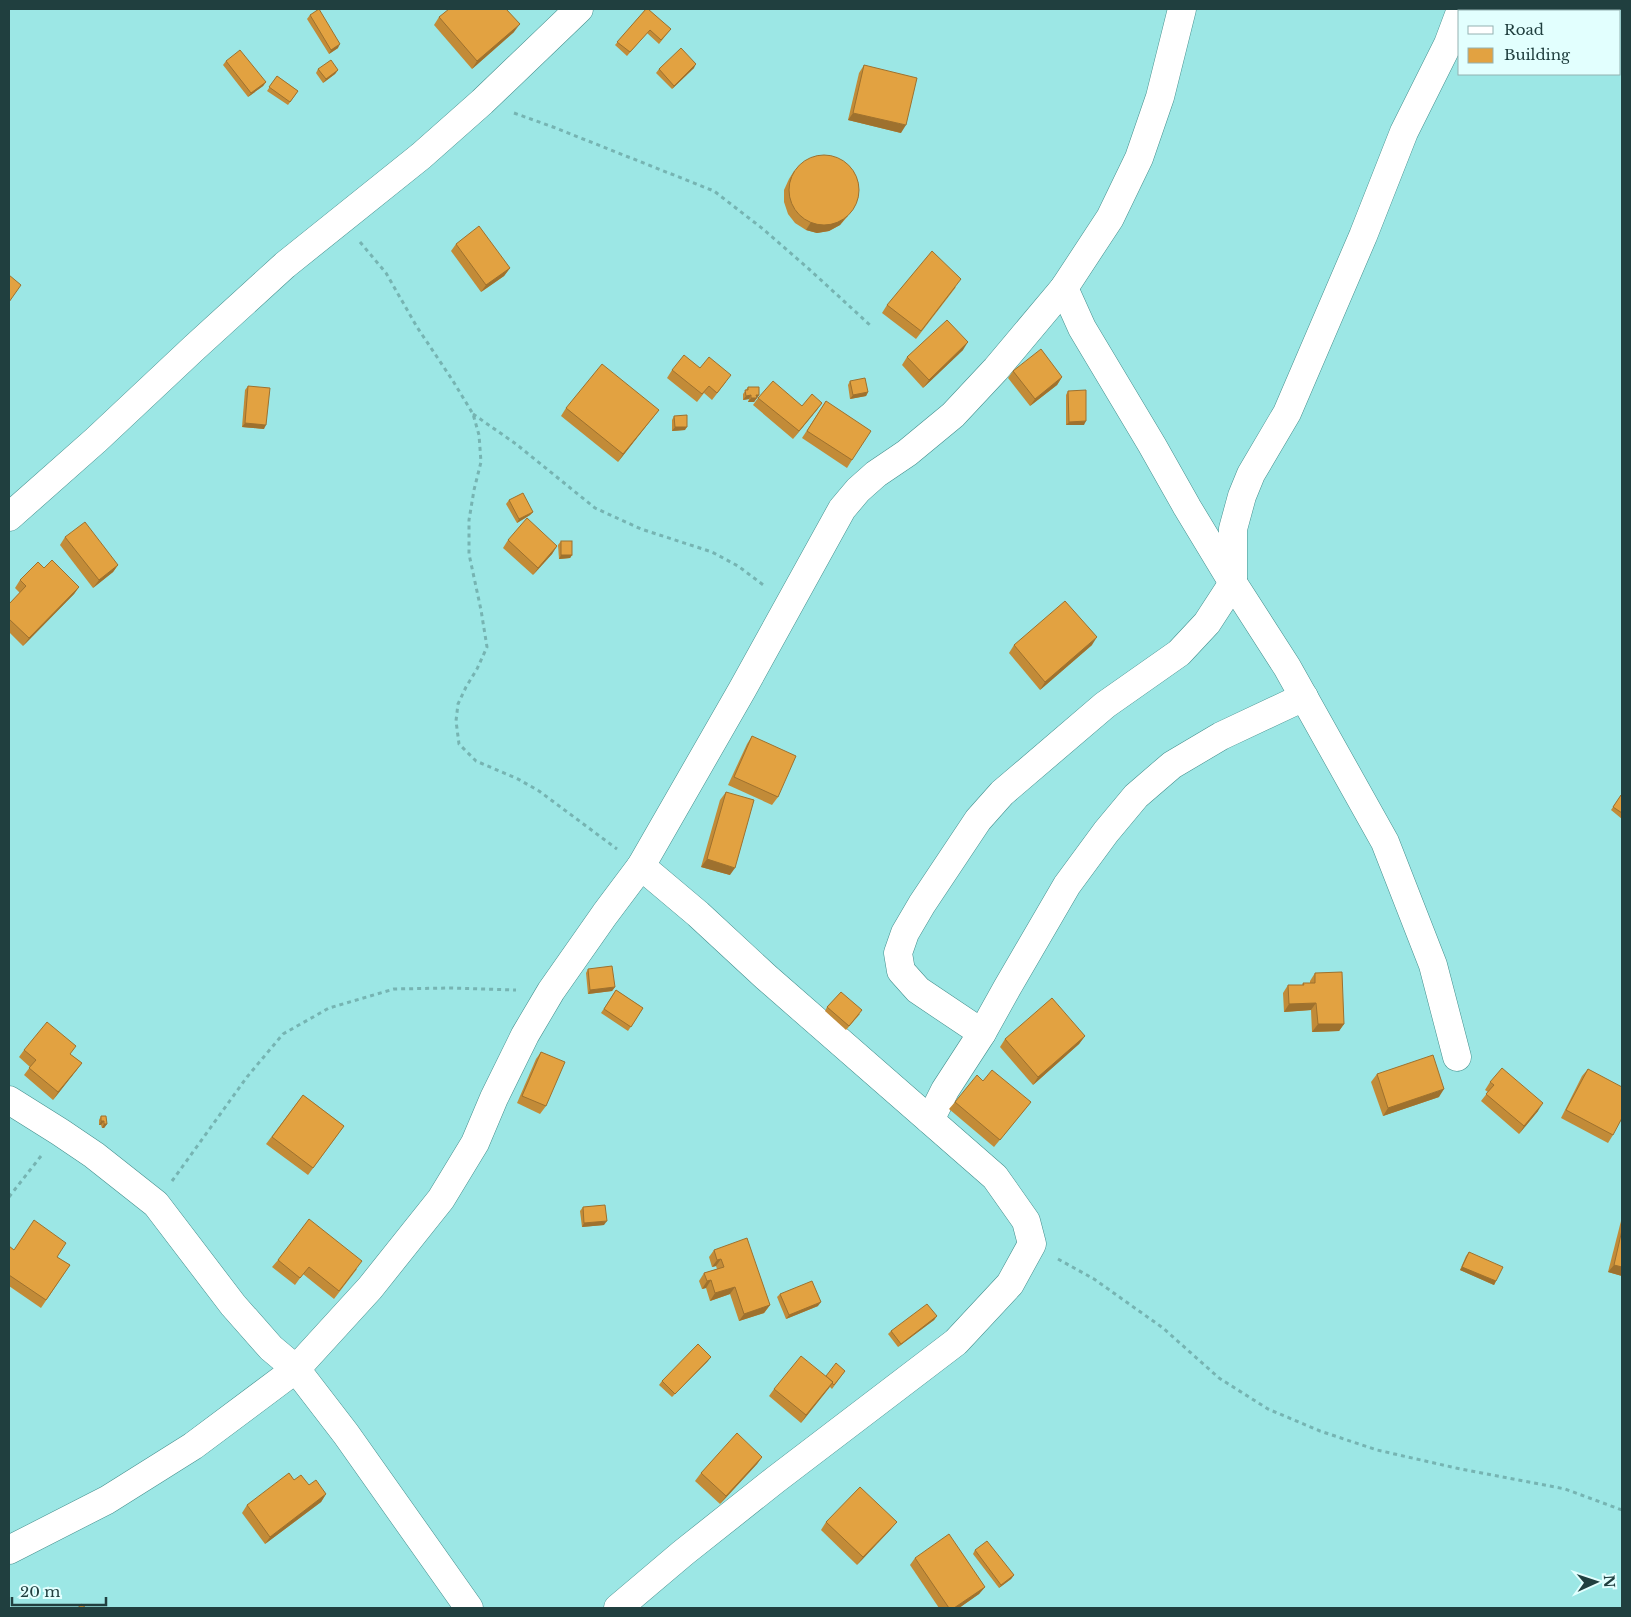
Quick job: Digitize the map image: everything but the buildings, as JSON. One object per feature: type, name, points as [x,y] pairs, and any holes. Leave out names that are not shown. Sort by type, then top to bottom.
[{"type":"street","points":[[9,517],[96,440],[285,265],[421,156],[482,102],[579,9]]},
{"type":"street","points":[[9,1550],[107,1500],[162,1466],[193,1446],[296,1369],[370,1288],[441,1199],[475,1143],[494,1098],[525,1035],[551,991],[641,866],[742,690],[842,509],[858,490],[876,474],[907,453],[954,415],[1020,342],[1064,288],[1110,218],[1139,158],[1160,97],[1182,9]]},
{"type":"street","points":[[982,1033],[918,990],[901,971],[898,953],[905,933],[978,820],[1002,793],[1105,705],[1179,653],[1207,623],[1233,584],[1233,529],[1242,496],[1251,474],[1287,413],[1363,236],[1404,132],[1448,44],[1458,16]]},
{"type":"street","points":[[1064,288],[1082,328],[1233,584],[1287,667],[1385,842],[1433,965],[1457,1057]]},
{"type":"street","points":[[930,1120],[945,1090],[982,1033],[1067,885],[1106,832],[1136,796],[1180,760],[1221,736],[1304,697]]},
{"type":"street","points":[[624,1606],[683,1553],[759,1492],[956,1342],[1010,1284],[1032,1244],[1026,1221],[995,1177],[766,978],[698,914],[641,866]]},
{"type":"street","points":[[9,1100],[60,1132],[156,1204],[233,1305],[271,1348],[296,1369],[346,1434],[469,1608]]},
{"type":"path","points":[[482,102],[553,127],[714,192],[810,270],[871,326]]},
{"type":"path","points":[[336,223],[360,241],[386,273],[417,327],[473,414],[479,435],[481,462],[469,520],[469,554],[487,647],[477,670],[458,704],[456,721],[459,744],[476,761],[518,779],[539,791],[641,866]]},
{"type":"path","points":[[473,414],[516,444],[595,508],[641,529],[712,552],[738,566],[788,605]]},
{"type":"path","points":[[156,1204],[242,1085],[284,1034],[329,1008],[394,989],[449,988],[551,991]]},
{"type":"path","points":[[9,1197],[60,1132]]},
{"type":"path","points":[[1032,1244],[1094,1279],[1163,1328],[1219,1378],[1268,1408],[1320,1431],[1377,1450],[1456,1468],[1565,1489],[1622,1510]]}]
